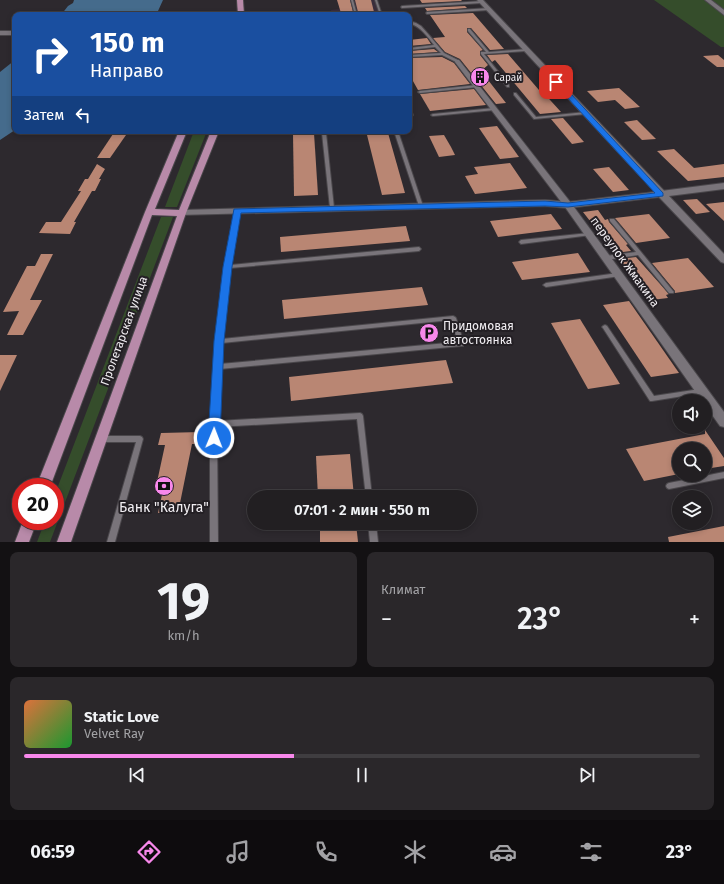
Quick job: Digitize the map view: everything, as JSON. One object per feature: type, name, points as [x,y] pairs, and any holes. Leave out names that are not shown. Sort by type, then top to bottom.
[{"type":"main road","points":[[235,12],[240,1]]},
{"type":"main road","points":[[240,1],[241,12]]},
{"type":"main road","name":"Пролетарская улица","points":[[46,478],[149,212],[182,134]]},
{"type":"main road","name":"Пролетарская улица","points":[[64,542],[182,213],[214,134]]},
{"type":"main road","points":[[149,212],[182,213]]},
{"type":"main road","points":[[22,542],[27,530]]},
{"type":"street","points":[[708,0],[724,13]]},
{"type":"street","points":[[481,1],[660,194],[724,260]]},
{"type":"street","points":[[0,33],[12,33]]},
{"type":"street","name":"переулок Жмакина","points":[[457,62],[568,205],[701,391],[722,417]]},
{"type":"street","points":[[182,213],[545,203],[568,205],[724,186]]},
{"type":"lane","points":[[352,0],[355,12]]},
{"type":"lane","points":[[376,0],[380,12]]},
{"type":"lane","points":[[402,7],[481,1]]},
{"type":"lane","points":[[427,13],[489,9]]},
{"type":"lane","points":[[412,22],[415,23],[443,54],[457,62]]},
{"type":"lane","points":[[469,30],[488,52]]},
{"type":"lane","points":[[412,49],[437,46]]},
{"type":"lane","points":[[508,86],[482,53],[526,50]]},
{"type":"lane","points":[[412,56],[443,54]]},
{"type":"lane","points":[[420,92],[477,86]]},
{"type":"lane","points":[[515,94],[535,118],[586,113]]},
{"type":"lane","points":[[433,115],[494,109]]},
{"type":"lane","points":[[324,134],[332,208]]},
{"type":"lane","points":[[397,134],[421,206]]},
{"type":"lane","points":[[214,542],[214,424],[217,367],[228,267],[237,211]]},
{"type":"lane","points":[[612,220],[671,292]]},
{"type":"lane","points":[[521,242],[589,234]]},
{"type":"lane","points":[[228,267],[418,249]]},
{"type":"lane","points":[[606,258],[639,253]]},
{"type":"lane","points":[[546,285],[618,275]]},
{"type":"lane","points":[[217,367],[461,344],[453,318],[219,341]]},
{"type":"lane","points":[[604,327],[652,399],[701,391]]},
{"type":"lane","points":[[214,424],[360,416],[368,490]]},
{"type":"lane","points":[[102,439],[140,439],[111,542]]},
{"type":"lane","points":[[669,486],[724,475]]},
{"type":"lane","points":[[373,530],[374,542]]},
{"type":"shaded area","points":[[337,0],[377,0],[380,12],[331,12],[331,10],[340,9]]},
{"type":"green space","points":[[654,0],[724,0],[724,47],[721,47]]},
{"type":"green space","points":[[193,134],[206,134],[177,207],[165,207]]},
{"type":"green space","points":[[161,217],[173,217],[64,505],[64,478],[61,478]]},
{"type":"green space","points":[[42,530],[55,530],[50,542],[37,542]]},
{"type":"water","points":[[74,0],[163,0],[156,12],[63,12],[68,6],[73,3]]},
{"type":"water","points":[[12,62],[12,132],[0,140],[0,72]]},
{"type":"building","points":[[337,0],[350,0],[353,12],[341,12]]},
{"type":"building","points":[[355,0],[371,0],[374,12],[358,12]]},
{"type":"building","points":[[420,0],[461,0],[462,1],[422,3]]},
{"type":"building","points":[[465,6],[467,8],[427,11],[425,8]]},
{"type":"building","points":[[473,13],[504,49],[490,50],[471,28],[467,28],[467,32],[483,50],[480,51],[480,55],[488,65],[481,71],[506,103],[496,104],[460,59],[445,52],[433,38],[445,37],[430,15]]},
{"type":"building","points":[[427,38],[431,44],[412,46],[412,40]]},
{"type":"building","points":[[434,49],[438,52],[412,54],[412,51]]},
{"type":"building","points":[[508,54],[539,90],[541,90],[561,112],[540,114],[495,60],[492,62],[487,55]]},
{"type":"building","points":[[718,55],[724,60],[724,67],[717,67],[703,56]]},
{"type":"building","points":[[442,57],[454,63],[470,84],[418,90],[412,79],[412,58]]},
{"type":"building","points":[[619,88],[640,107],[625,109],[615,100],[598,102],[587,91]]},
{"type":"building","points":[[474,89],[486,105],[430,111],[420,94]]},
{"type":"building","points":[[563,118],[584,142],[572,144],[551,119]]},
{"type":"building","points":[[637,120],[656,139],[642,140],[624,122]]},
{"type":"building","points":[[497,126],[519,157],[500,159],[479,128]]},
{"type":"building","points":[[113,134],[126,135],[110,158],[97,158]]},
{"type":"building","points":[[293,134],[314,134],[318,195],[294,196]]},
{"type":"building","points":[[388,134],[405,193],[382,195],[367,135]]},
{"type":"building","points":[[444,135],[455,155],[439,157],[429,136]]},
{"type":"building","points":[[674,149],[694,168],[724,164],[724,177],[688,181],[657,151]]},
{"type":"building","points":[[510,163],[527,188],[475,194],[465,176],[478,174],[474,167]]},
{"type":"building","points":[[97,164],[105,169],[99,179],[101,179],[95,191],[92,191],[74,222],[76,222],[70,234],[39,233],[46,222],[61,222],[81,191],[78,191],[85,179],[88,179]]},
{"type":"building","points":[[609,167],[629,190],[613,192],[593,169]]},
{"type":"building","points":[[697,199],[710,212],[696,214],[683,200]]},
{"type":"building","points":[[724,202],[724,221],[706,204]]},
{"type":"building","points":[[598,210],[605,220],[608,219],[628,244],[626,245],[631,251],[615,253],[583,212]]},
{"type":"building","points":[[551,214],[562,229],[498,237],[490,221]]},
{"type":"building","points":[[649,214],[670,238],[636,243],[615,218]]},
{"type":"building","points":[[406,226],[410,241],[281,252],[280,237]]},
{"type":"building","points":[[578,253],[590,272],[522,280],[512,262]]},
{"type":"building","points":[[41,254],[53,254],[30,300],[42,300],[23,335],[7,335],[19,311],[3,312],[27,266],[35,266]]},
{"type":"building","points":[[636,257],[669,294],[666,295],[668,298],[651,300],[619,259]]},
{"type":"building","points":[[688,258],[714,287],[675,293],[675,291],[652,263]]},
{"type":"building","points":[[422,287],[428,305],[284,319],[282,300]]},
{"type":"building","points":[[629,301],[679,373],[651,377],[603,305]]},
{"type":"building","points":[[580,319],[620,384],[588,389],[551,323]]},
{"type":"building","points":[[0,355],[17,355],[0,391]]},
{"type":"building","points":[[446,360],[453,383],[291,401],[289,377]]},
{"type":"building","points":[[201,432],[199,444],[192,444],[178,513],[158,513],[165,481],[157,482],[165,445],[158,445],[161,433]]},
{"type":"building","points":[[708,434],[724,458],[724,466],[712,468],[712,442],[672,442],[672,475],[644,481],[626,449]]},
{"type":"building","points":[[350,454],[353,490],[318,490],[316,456]]},
{"type":"building","points":[[724,526],[724,542],[669,542],[668,537],[704,530],[712,530],[712,528]]},
{"type":"building","points":[[320,530],[357,530],[358,542],[320,542]]},
{"type":"place","name":"Сарай","points":[[480,77]]},
{"type":"place","name":"Придомовая автостоянка","points":[[429,333]]},
{"type":"place","name":"Банк \"Калуга\"","points":[[164,486]]},
{"type":"route","points":[[214,438],[219,341],[228,267],[237,211],[545,203],[568,205],[660,194],[556,82]]}]
